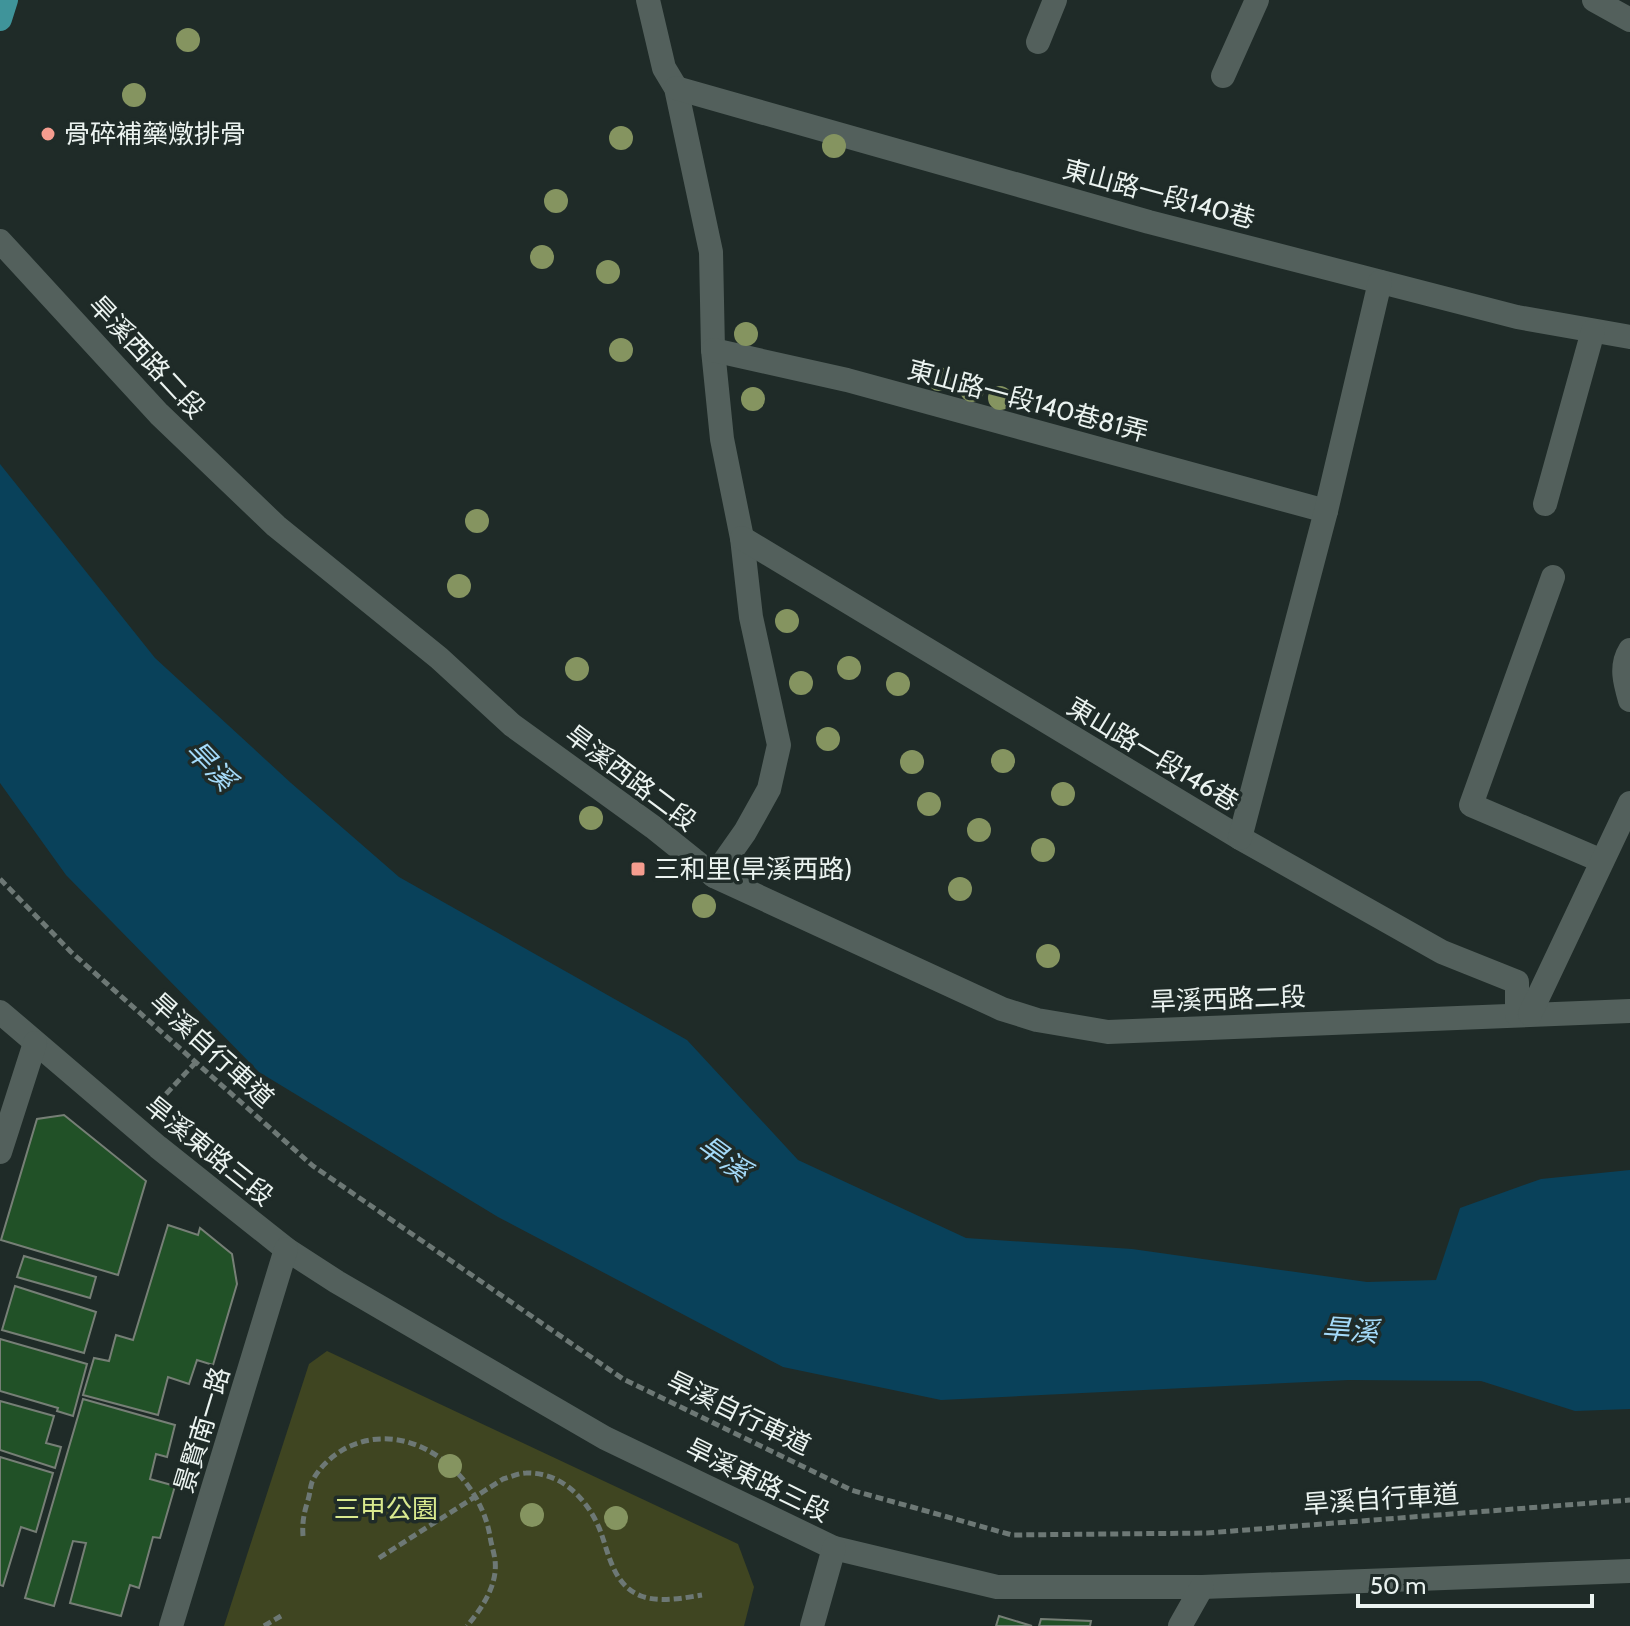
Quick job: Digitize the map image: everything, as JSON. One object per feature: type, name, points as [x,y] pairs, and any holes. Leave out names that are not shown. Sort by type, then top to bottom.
[{"type":"main road","points":[[0,19],[6,0]]},
{"type":"street","points":[[648,0],[664,68],[676,88],[711,252],[713,350],[722,439],[742,538],[751,617],[779,745],[769,789],[745,832],[714,876]]},
{"type":"street","points":[[1038,42],[1055,0]]},
{"type":"street","points":[[1223,76],[1257,0]]},
{"type":"street","points":[[1594,0],[1630,20]]},
{"type":"street","name":"東山路一段140巷","points":[[676,88],[1149,222],[1517,317],[1630,337]]},
{"type":"street","name":"旱溪西路二段","points":[[0,241],[159,414],[276,526],[439,658],[512,725],[653,827],[714,876],[1002,1009],[1037,1020],[1108,1032],[1630,1011]]},
{"type":"street","points":[[1240,838],[1326,511],[1380,282]]},
{"type":"street","points":[[1545,504],[1593,331]]},
{"type":"street","name":"東山路一段140巷81弄","points":[[713,350],[847,380],[1326,511]]},
{"type":"street","name":"東山路一段146巷","points":[[742,538],[1240,838],[1442,952],[1517,982],[1523,1015]]},
{"type":"street","points":[[1553,577],[1471,805],[1602,861]]},
{"type":"street","points":[[1630,650],[1624,660],[1630,700]]},
{"type":"street","points":[[1523,1015],[1630,803]]},
{"type":"street","name":"旱溪東路三段","points":[[0,1012],[158,1147],[286,1249],[605,1438],[834,1548],[997,1587],[1202,1587],[1630,1571]]},
{"type":"street","points":[[0,1152],[35,1043]]},
{"type":"street","name":"景賢南一路","points":[[171,1626],[286,1249]]},
{"type":"street","points":[[812,1626],[834,1548]]},
{"type":"street","points":[[1180,1626],[1202,1587]]},
{"type":"path","name":"旱溪自行車道","points":[[0,879],[71,952],[313,1166],[623,1379],[851,1490],[1012,1535],[1207,1533],[1630,1500]]},
{"type":"path","points":[[166,1094],[196,1062]]},
{"type":"path","points":[[303,1536],[302,1519],[312,1482],[320,1469],[338,1452],[355,1444],[397,1438],[419,1445],[453,1469],[476,1495],[488,1523],[495,1577],[467,1626]]},
{"type":"path","points":[[379,1558],[503,1479],[525,1472],[557,1480],[577,1492],[588,1507],[600,1531],[607,1558],[624,1585],[640,1596],[659,1599],[702,1595]]},
{"type":"path","points":[[264,1626],[281,1616]]},
{"type":"green space","name":"三甲公園","points":[[327,1351],[738,1544],[754,1587],[744,1626],[224,1626],[309,1364]]},
{"type":"water","name":"旱溪","points":[[0,464],[155,658],[399,877],[687,1040],[798,1160],[966,1238],[1132,1249],[1367,1282],[1436,1280],[1460,1208],[1541,1179],[1630,1170],[1630,1409],[1575,1411],[1481,1381],[1349,1380],[941,1400],[783,1367],[498,1217],[259,1072],[66,875],[0,783]]},
{"type":"building","points":[[64,1115],[146,1181],[118,1275],[1,1240],[37,1119]]},
{"type":"building","points":[[168,1225],[198,1235],[200,1228],[232,1254],[237,1284],[213,1365],[197,1360],[189,1384],[168,1377],[158,1415],[83,1395],[94,1358],[109,1361],[116,1335],[133,1340]]},
{"type":"building","points":[[24,1256],[96,1277],[90,1298],[17,1277]]},
{"type":"building","points":[[15,1286],[96,1312],[84,1353],[2,1330]]},
{"type":"building","points":[[0,1339],[87,1364],[73,1416],[57,1411],[58,1408],[0,1391]]},
{"type":"building","points":[[83,1399],[175,1425],[167,1457],[156,1454],[150,1479],[175,1486],[160,1538],[153,1537],[139,1588],[130,1585],[121,1616],[70,1603],[86,1543],[73,1541],[54,1606],[25,1598]]},
{"type":"building","points":[[0,1401],[54,1416],[46,1443],[61,1447],[55,1468],[0,1450]]},
{"type":"building","points":[[0,1457],[53,1473],[36,1532],[21,1527],[3,1586],[0,1585]]},
{"type":"building","points":[[999,1616],[1032,1626],[996,1626]]},
{"type":"building","points":[[1041,1619],[1091,1621],[1090,1626],[1039,1626]]},
{"type":"place","name":"骨碎補藥燉排骨","points":[[48,134]]},
{"type":"place","name":"三和里(旱溪西路)","points":[[638,869]]}]
